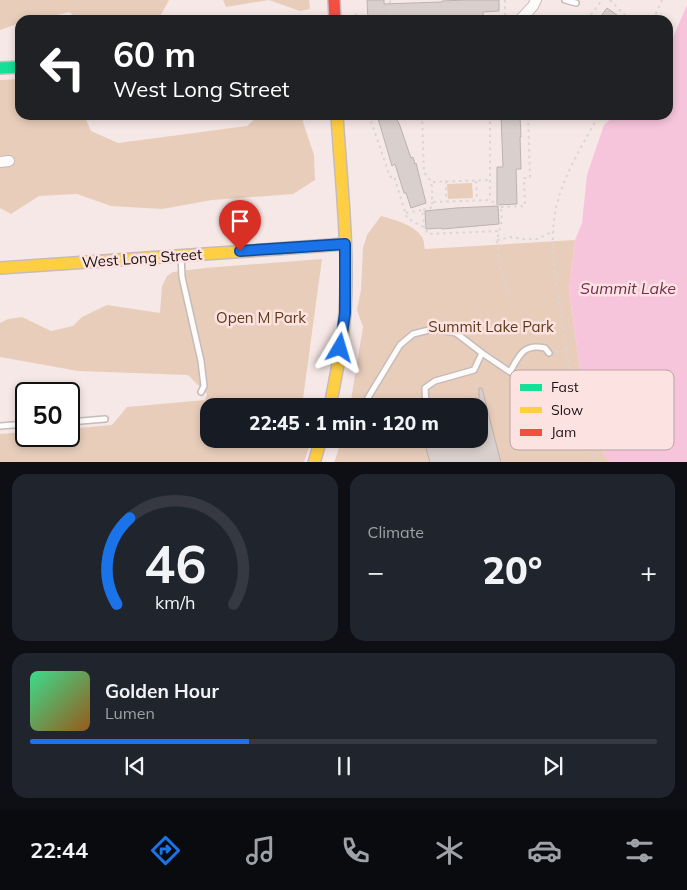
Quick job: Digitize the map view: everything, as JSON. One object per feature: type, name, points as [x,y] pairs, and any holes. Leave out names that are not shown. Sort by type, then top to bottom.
[{"type":"street","points":[[334,0],[335,15]]},
{"type":"street","points":[[525,15],[536,0]]},
{"type":"street","points":[[0,68],[15,67]]},
{"type":"street","points":[[332,398],[345,313],[345,244],[337,120]]},
{"type":"street","name":"West Long Street","points":[[0,268],[345,244]]},
{"type":"street","points":[[314,462],[318,448]]},
{"type":"lane","points":[[565,0],[576,3]]},
{"type":"lane","points":[[181,256],[182,277],[204,386],[201,392]]},
{"type":"lane","points":[[368,398],[400,345],[413,334],[433,329],[456,333],[510,372]]},
{"type":"lane","points":[[511,370],[523,351],[530,347],[539,346],[545,348],[549,353]]},
{"type":"lane","points":[[426,398],[425,388],[435,381],[474,370],[482,353]]},
{"type":"lane","points":[[80,421],[105,419]]},
{"type":"lane","points":[[0,426],[15,425]]},
{"type":"path","points":[[390,0],[390,15]]},
{"type":"path","points":[[505,0],[506,15]]},
{"type":"path","points":[[591,15],[602,0]]},
{"type":"path","points":[[610,0],[625,15]]},
{"type":"path","points":[[655,15],[662,0]]},
{"type":"path","points":[[371,120],[390,177],[394,176],[407,218],[425,228]]},
{"type":"path","points":[[406,214],[433,207],[432,182],[424,173],[422,120]]},
{"type":"path","points":[[490,120],[490,200]]},
{"type":"path","points":[[432,202],[490,200],[500,207],[525,206],[524,178],[530,178],[528,120]]},
{"type":"path","points":[[570,370],[554,268],[556,206],[569,172],[596,120]]},
{"type":"path","points":[[476,180],[477,200]]},
{"type":"path","points":[[432,182],[490,180]]},
{"type":"path","points":[[446,182],[446,201]]},
{"type":"path","points":[[500,207],[502,220],[497,240],[499,262],[509,297]]},
{"type":"path","points":[[422,210],[428,234],[499,231]]},
{"type":"path","points":[[497,240],[512,237],[537,239],[554,231]]},
{"type":"path","points":[[591,450],[595,462]]},
{"type":"green space","points":[[0,0],[169,0],[161,15],[73,15],[69,12],[57,15],[15,15],[15,25],[0,30]]},
{"type":"green space","points":[[223,0],[269,0],[226,7]]},
{"type":"green space","points":[[269,0],[309,0],[310,9],[300,11]]},
{"type":"green space","points":[[15,79],[15,120],[86,120],[91,131],[118,143],[247,126],[254,120],[303,120],[314,155],[315,180],[293,194],[212,200],[162,209],[111,206],[77,194],[39,196],[11,214],[0,208],[0,80]]},
{"type":"green space","points":[[472,183],[473,198],[448,199],[447,184]]},
{"type":"green space","name":"Summit Lake Park","points":[[381,216],[403,223],[414,229],[422,237],[425,249],[575,240],[569,290],[580,370],[510,370],[510,450],[603,450],[610,462],[334,462],[339,448],[488,448],[488,398],[351,398],[363,327],[357,310],[361,290],[363,248],[367,235]]},
{"type":"green space","name":"Open M Park","points":[[322,259],[303,398],[206,398],[207,394],[188,375],[78,371],[0,357],[0,323],[8,319],[22,317],[51,331],[73,326],[82,317],[107,305],[160,313],[162,286],[167,276],[173,272],[205,268]]},
{"type":"green space","points":[[200,400],[200,448],[309,448],[304,462],[0,462],[0,434],[15,433],[15,447],[80,447],[80,428],[112,425],[127,407]]},
{"type":"water","name":"Summit Lake","points":[[687,5],[687,462],[610,462],[603,450],[674,450],[674,370],[580,370],[569,290],[575,240],[582,223],[587,175],[604,125],[610,120],[673,120],[673,37]]},
{"type":"building","points":[[367,0],[384,0],[384,4],[499,0],[499,11],[483,12],[483,15],[368,15]]},
{"type":"building","points":[[607,8],[617,15],[602,15]]},
{"type":"building","points":[[378,120],[397,120],[411,158],[413,157],[416,163],[426,203],[411,208],[395,164],[392,166]]},
{"type":"building","points":[[501,120],[520,120],[521,169],[516,169],[517,204],[497,205],[497,167],[503,167]]},
{"type":"building","points":[[498,206],[499,224],[426,229],[425,211]]},
{"type":"building","points":[[479,388],[482,388],[485,398],[479,398]]},
{"type":"building","points":[[488,412],[501,462],[430,462],[426,448],[488,448]]},
{"type":"traffic: fast","points":[[0,68],[15,67]]},
{"type":"traffic: fast","points":[[277,249],[345,244]]},
{"type":"traffic: slow","points":[[332,398],[343,336],[346,288],[345,239],[337,120]]},
{"type":"traffic: slow","points":[[0,268],[277,249]]},
{"type":"traffic: slow","points":[[314,462],[318,448]]},
{"type":"traffic: jam","points":[[334,0],[335,15]]},
{"type":"route","points":[[240,251],[345,244],[345,313],[340,348]]}]
